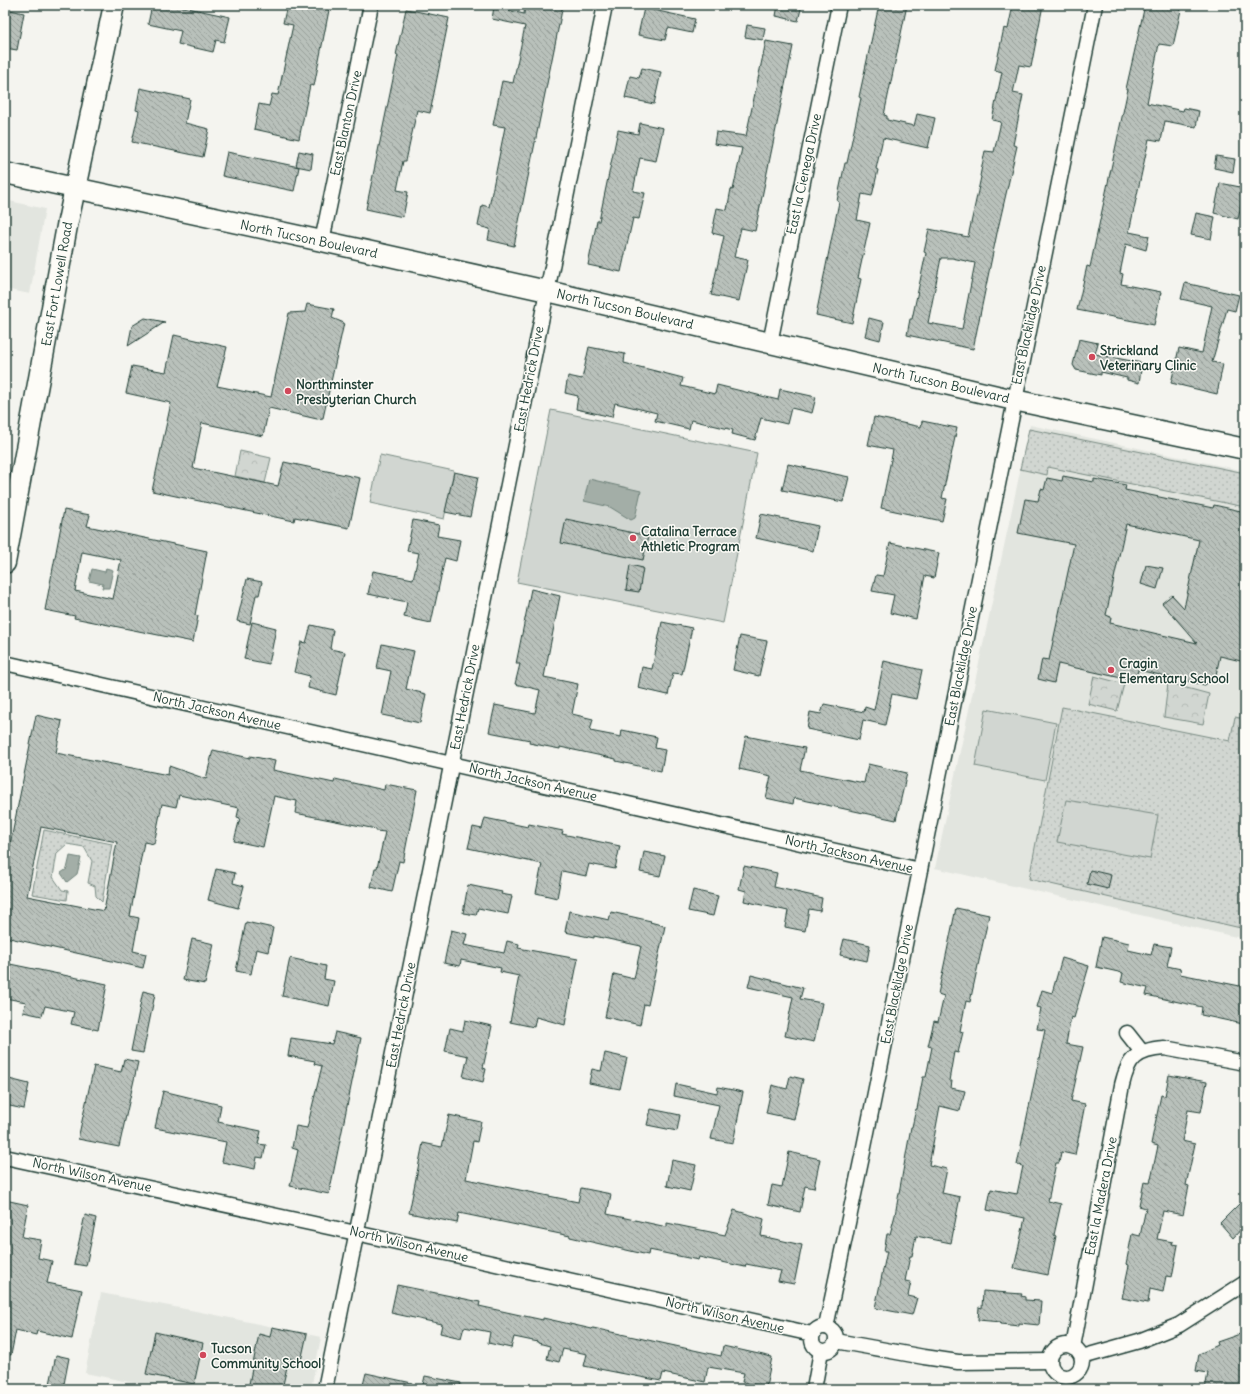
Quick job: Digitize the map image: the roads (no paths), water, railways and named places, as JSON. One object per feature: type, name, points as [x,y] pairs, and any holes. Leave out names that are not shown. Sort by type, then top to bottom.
[{"type":"main road","name":"East Fort Lowell Road","points":[[5,563],[67,226],[114,5]]},
{"type":"main road","name":"North Tucson Boulevard","points":[[5,173],[547,291],[1014,400],[1245,449]]},
{"type":"street","name":"East Blanton Drive","points":[[322,241],[371,5]]},
{"type":"street","name":"East Hedrick Drive","points":[[325,1389],[605,5]]},
{"type":"street","name":"East la Cienega Drive","points":[[770,343],[840,5]]},
{"type":"street","name":"East Blacklidge Drive","points":[[826,1327],[863,1152],[1095,5]]},
{"type":"street","name":"North Jackson Avenue","points":[[5,663],[920,870]]},
{"type":"street","points":[[1127,1033],[1142,1052],[1164,1048],[1245,1063]]},
{"type":"street","name":"East la Madera Drive","points":[[1077,1352],[1122,1085],[1125,1072],[1130,1062],[1142,1052]]},
{"type":"street","name":"North Wilson Avenue","points":[[5,1157],[812,1334]]},
{"type":"street","points":[[1077,1352],[1081,1368],[1077,1373],[1060,1383],[1049,1362],[1054,1349],[1059,1346],[1065,1345],[1077,1352],[1139,1341],[1179,1324],[1245,1283]]},
{"type":"street","points":[[820,1327],[826,1327],[834,1332],[836,1335],[836,1341],[831,1349],[821,1351],[815,1348],[811,1340],[812,1334],[820,1327]]},
{"type":"street","points":[[836,1341],[958,1362],[1049,1362]]},
{"type":"street","points":[[814,1389],[821,1351]]},
{"type":"place","name":"Strickland Veterinary Clinic","points":[[1092,357]]},
{"type":"place","name":"Northminster Presbyterian Church","points":[[288,391]]},
{"type":"place","name":"Catalina Terrace Athletic Program","points":[[633,538]]},
{"type":"place","name":"Cragin Elementary School","points":[[1111,670]]},
{"type":"place","name":"Tucson Community School","points":[[203,1355]]}]
